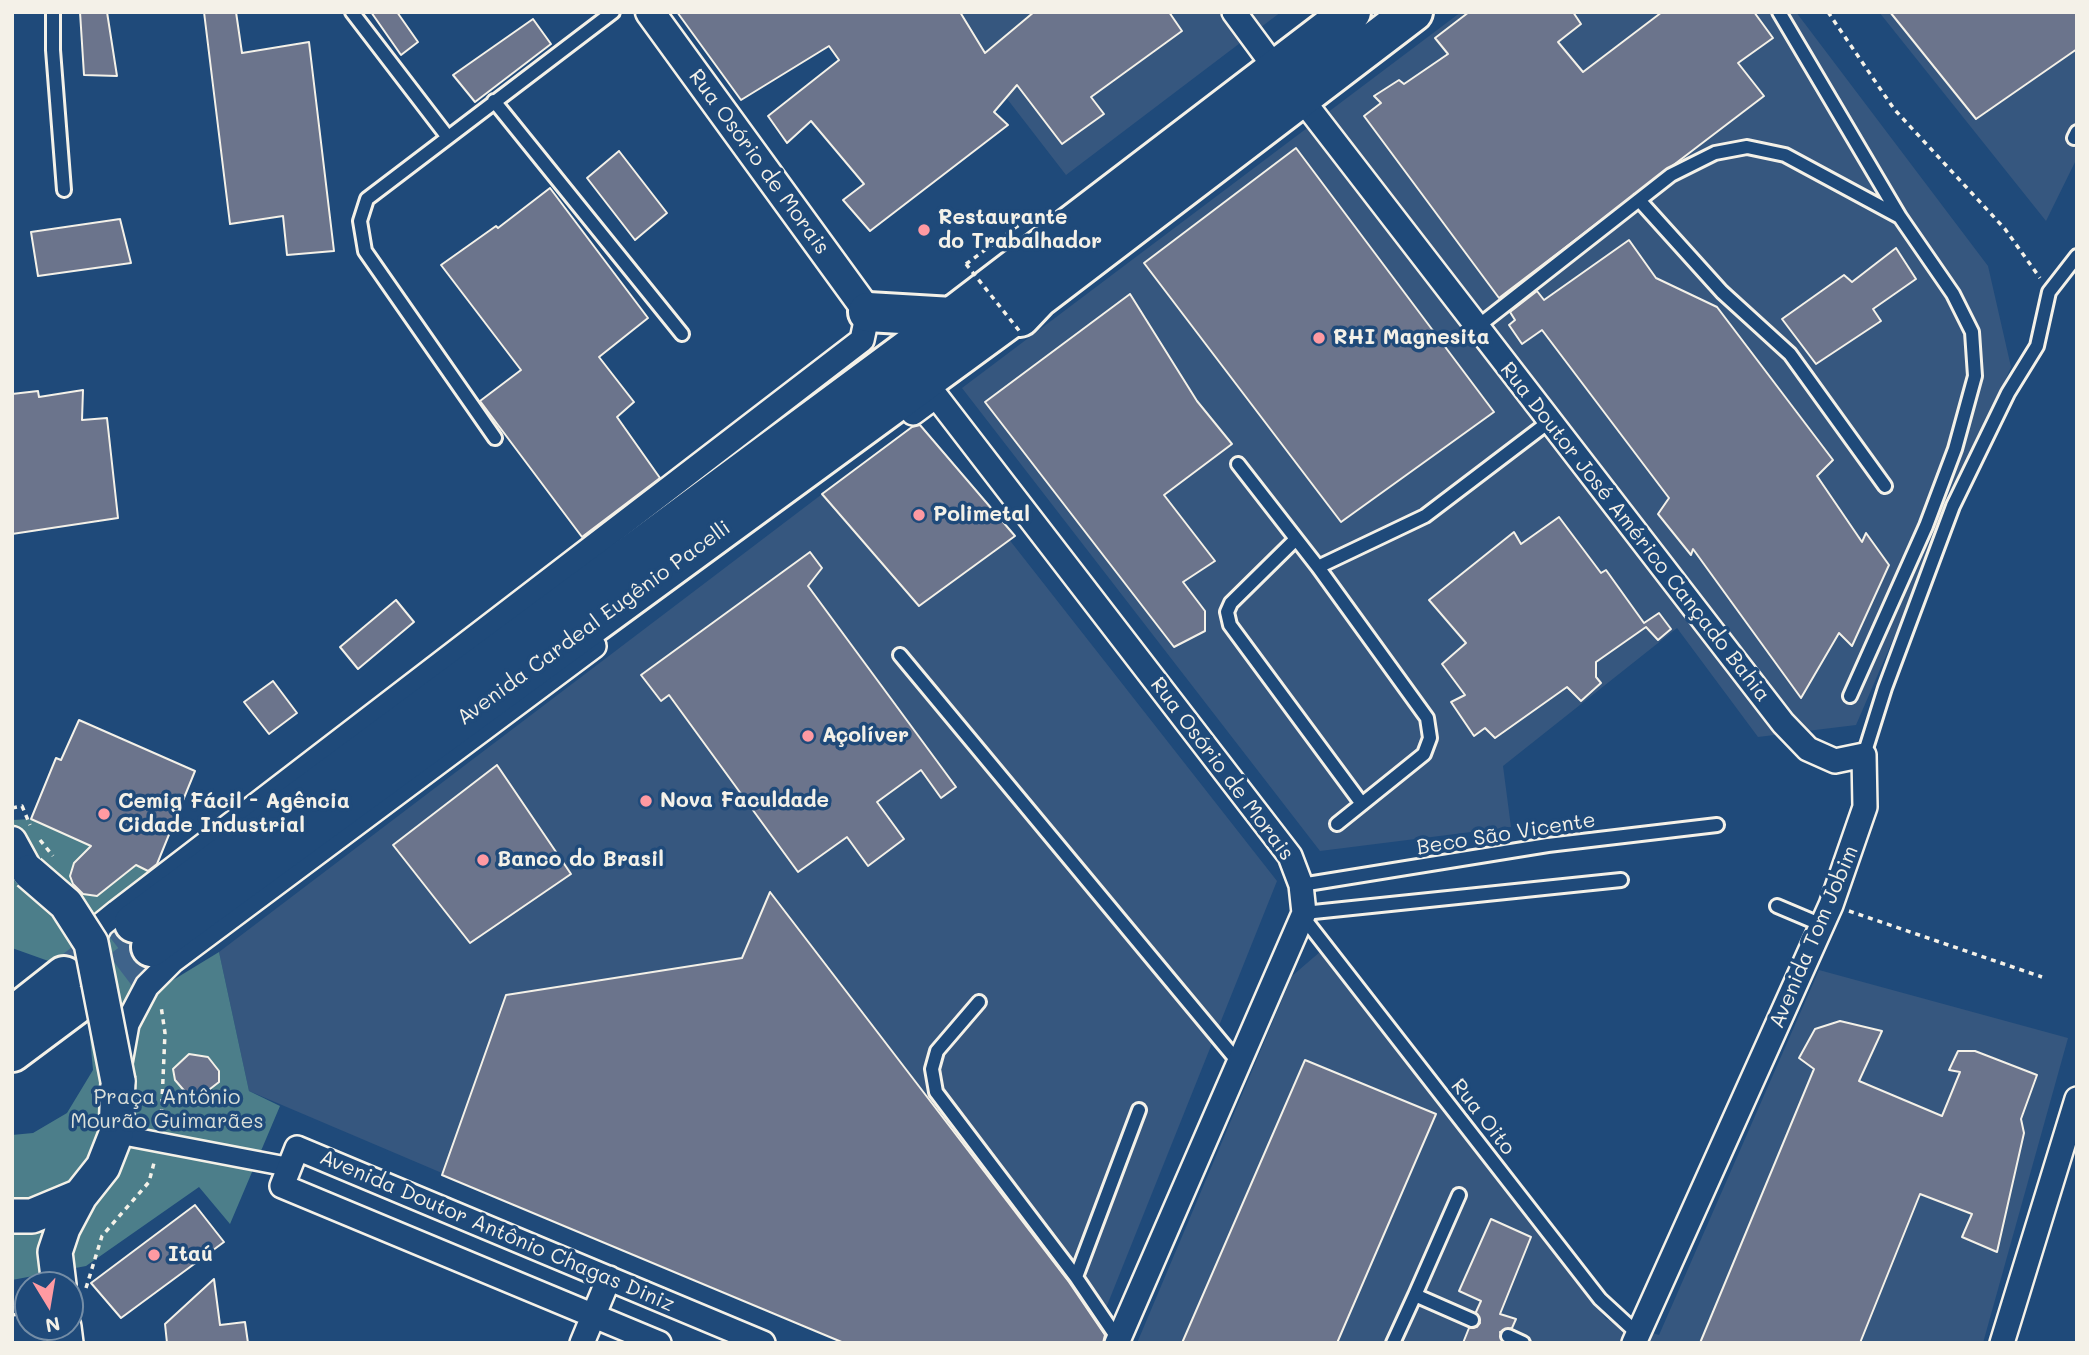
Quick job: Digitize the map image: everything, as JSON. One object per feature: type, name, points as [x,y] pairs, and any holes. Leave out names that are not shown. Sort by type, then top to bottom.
[{"type":"highway","points":[[1276,69],[1350,12]]},
{"type":"highway","points":[[936,396],[989,350],[1038,298],[1413,12]]},
{"type":"highway","name":"Avenida Cardeal Eugênio Pacelli","points":[[1038,298],[142,935],[1276,69]]},
{"type":"highway","points":[[868,312],[952,317]]},
{"type":"highway","points":[[12,1017],[69,991],[12,1052]]},
{"type":"main road","points":[[21,871],[66,904],[91,943],[118,1081],[116,1135],[103,1167],[80,1196],[63,1228],[55,1252],[64,1271]]},
{"type":"main road","points":[[12,1216],[32,1216],[80,1196]]},
{"type":"street","name":"Rua Osório de Morais","points":[[650,12],[868,312]]},
{"type":"street","points":[[1234,12],[1276,69]]},
{"type":"street","name":"Rua Doutor José Américo Cançado Bahia","points":[[1301,99],[1783,723],[1808,749],[1835,761],[1864,755]]},
{"type":"street","points":[[91,943],[101,925],[862,340],[868,312]]},
{"type":"street","name":"Rua Osório de Morais","points":[[936,396],[1290,856],[1301,885],[1304,915],[1118,1341]]},
{"type":"street","name":"Avenida Cardeal Eugênio Pacelli","points":[[118,1081],[127,1024],[146,986],[172,961],[936,396]]},
{"type":"street","name":"Avenida Tom Jobim","points":[[1636,1339],[1827,915],[1866,807],[1864,755]]},
{"type":"street","points":[[12,841],[21,871]]},
{"type":"street","points":[[2002,1343],[2077,1099]]},
{"type":"street","points":[[116,1135],[289,1167]]},
{"type":"street","name":"Avenida Doutor Antônio Chagas Diniz","points":[[659,1343],[282,1186],[297,1148],[763,1343]]},
{"type":"street","points":[[582,1343],[609,1278]]},
{"type":"lane","points":[[53,12],[53,50],[64,190]]},
{"type":"lane","points":[[352,12],[447,136]]},
{"type":"lane","points":[[495,438],[365,251],[360,221],[367,199],[613,12]]},
{"type":"lane","points":[[1779,12],[1900,217],[1954,294],[1972,332],[1975,376],[1955,449],[1926,526],[1850,696]]},
{"type":"lane","points":[[494,101],[682,334]]},
{"type":"lane","points":[[1477,327],[1671,175],[1714,153],[1747,148],[1785,155],[1900,217]]},
{"type":"lane","points":[[1639,200],[1722,292],[1790,354],[1885,486]]},
{"type":"lane","name":"Avenida Tom Jobim","points":[[1864,755],[1885,688],[1953,506],[2008,393],[2038,346],[2049,292],[2077,256]]},
{"type":"lane","points":[[1318,567],[1425,516],[1550,421]]},
{"type":"lane","points":[[1238,464],[1318,567],[1427,719],[1430,738],[1424,754],[1337,824]]},
{"type":"lane","points":[[1296,539],[1231,603],[1227,612],[1230,625],[1362,804]]},
{"type":"lane","points":[[900,655],[1239,1063]]},
{"type":"lane","name":"Beco São Vicente","points":[[1301,885],[1536,847],[1717,825]]},
{"type":"lane","points":[[1304,915],[1621,880]]},
{"type":"lane","points":[[1777,906],[1827,915]]},
{"type":"lane","name":"Rua Oito","points":[[1304,915],[1600,1299],[1636,1339]]},
{"type":"lane","points":[[979,1002],[937,1051],[932,1069],[936,1092],[1076,1277],[1118,1341]]},
{"type":"lane","points":[[1076,1277],[1139,1110]]},
{"type":"lane","points":[[1393,1343],[1459,1195]]},
{"type":"lane","points":[[1415,1295],[1472,1320]]},
{"type":"lane","points":[[1508,1336],[1523,1343]]},
{"type":"path","points":[[1828,12],[1895,109],[2005,229],[2049,292]]},
{"type":"path","points":[[1021,333],[966,264],[1038,211]]},
{"type":"path","points":[[1827,915],[2042,976]]},
{"type":"path","points":[[83,1271],[102,1236],[149,1182],[159,1142],[164,1101],[165,1033],[160,993]]},
{"type":"shaded area","points":[[940,12],[1281,12],[1066,175]]},
{"type":"shaded area","points":[[1461,12],[1796,12],[1988,266],[2011,367],[1856,725],[1758,737],[1677,628],[1503,766],[1511,827],[1320,851],[962,388]]},
{"type":"shaded area","points":[[1879,12],[2077,12],[2077,158],[2046,221]]},
{"type":"shaded area","points":[[917,422],[1277,881],[1092,1343],[842,1343],[249,1091],[219,952]]},
{"type":"shaded area","points":[[1328,945],[1606,1319],[1659,1335],[1819,970],[2068,1038],[1983,1343],[1137,1343],[1292,976]]},
{"type":"green space","name":"Praça Antônio Mourão Guimarães","points":[[31,819],[153,873],[115,923],[160,988],[219,952],[249,1091],[280,1106],[230,1224],[199,1187],[86,1266],[60,1271],[14,1271],[12,1280],[12,1135],[33,1133],[67,1113],[93,1070],[88,1016],[54,963],[12,948],[12,820]]},
{"type":"building","points":[[80,12],[107,12],[117,76],[84,75]]},
{"type":"building","points":[[204,12],[236,12],[242,53],[309,42],[334,251],[287,255],[283,216],[230,224]]},
{"type":"building","points":[[371,12],[397,12],[418,42],[401,55]]},
{"type":"building","points":[[677,12],[960,12],[985,53],[1034,12],[1169,12],[1182,31],[1091,97],[1104,114],[1062,144],[1017,85],[994,112],[1008,125],[870,231],[843,200],[864,184],[811,121],[787,143],[768,116],[839,60],[829,46],[741,100]]},
{"type":"building","points":[[1469,12],[1573,12],[1581,24],[1558,42],[1583,72],[1662,12],[1754,12],[1773,38],[1738,63],[1764,96],[1499,298],[1364,116],[1381,103],[1374,96],[1399,80],[1404,84],[1448,54],[1435,38]]},
{"type":"building","points":[[1890,12],[2077,12],[2077,49],[1976,119]]},
{"type":"building","points":[[533,19],[551,44],[475,102],[453,75]]},
{"type":"building","name":"RHI Magnesita","points":[[1296,148],[1494,412],[1341,522],[1144,263]]},
{"type":"building","points":[[619,151],[667,213],[635,240],[587,178]]},
{"type":"building","points":[[550,188],[648,318],[599,357],[634,402],[617,417],[660,478],[582,537],[480,401],[521,370],[441,265],[496,226],[498,228]]},
{"type":"building","points":[[120,219],[131,263],[38,276],[31,232]]},
{"type":"building","points":[[1629,240],[1656,278],[1717,307],[1833,460],[1817,476],[1862,542],[1866,533],[1889,565],[1852,646],[1839,633],[1801,698],[1693,549],[1691,555],[1658,514],[1669,498],[1542,330],[1522,344],[1509,325],[1515,320],[1510,312],[1537,291],[1544,300]]},
{"type":"building","points":[[1896,248],[1916,279],[1873,309],[1881,321],[1816,364],[1782,319],[1844,275],[1852,282]]},
{"type":"building","points":[[1130,294],[1197,401],[1232,444],[1164,495],[1215,561],[1183,582],[1205,611],[1205,631],[1174,647],[985,402]]},
{"type":"building","points":[[83,390],[82,420],[107,418],[118,518],[12,534],[12,394],[38,391],[39,397]]},
{"type":"building","name":"Polimetal","points":[[920,425],[1015,536],[919,606],[822,494],[912,427]]},
{"type":"building","points":[[1559,517],[1601,573],[1606,570],[1644,623],[1659,613],[1671,629],[1658,640],[1646,627],[1596,662],[1596,677],[1601,683],[1581,701],[1567,687],[1495,738],[1485,728],[1474,736],[1451,702],[1465,695],[1442,664],[1466,643],[1429,600],[1514,532],[1521,544]]},
{"type":"building","name":"Açolíver","points":[[810,552],[822,568],[808,586],[956,787],[941,798],[921,770],[877,802],[904,839],[868,866],[847,837],[798,872],[669,695],[661,701],[641,675]]},
{"type":"building","points":[[396,600],[414,622],[358,669],[340,647]]},
{"type":"building","points":[[273,681],[297,713],[269,734],[244,702]]},
{"type":"building","points":[[79,720],[195,771],[157,864],[148,871],[136,865],[97,896],[83,894],[73,884],[70,876],[74,863],[91,846],[31,819],[56,758],[61,760]]},
{"type":"building","name":"Banco do Brasil","points":[[497,765],[571,874],[470,943],[393,845]]},
{"type":"building","points":[[770,892],[1069,1282],[1105,1335],[1103,1343],[844,1343],[442,1175],[506,995],[742,958]]},
{"type":"building","points":[[1840,1021],[1882,1031],[1859,1081],[1942,1116],[1960,1072],[1949,1070],[1958,1051],[1975,1051],[2037,1075],[2021,1119],[2024,1133],[1997,1252],[1962,1237],[1972,1214],[1920,1194],[1860,1343],[1700,1343],[1814,1069],[1799,1058],[1815,1029]]},
{"type":"building","points":[[189,1054],[208,1057],[219,1071],[219,1082],[201,1096],[187,1094],[175,1080],[173,1069]]},
{"type":"building","points":[[1305,1060],[1436,1114],[1337,1343],[1182,1343]]},
{"type":"building","points":[[195,1205],[224,1242],[121,1318],[91,1283]]},
{"type":"building","points":[[1491,1219],[1531,1237],[1500,1314],[1516,1319],[1512,1328],[1500,1332],[1503,1343],[1463,1343],[1469,1328],[1477,1327],[1480,1323],[1476,1312],[1481,1301],[1459,1291]]},
{"type":"building","points":[[214,1279],[220,1325],[245,1322],[248,1343],[167,1343],[165,1324]]},
{"type":"tunnel","points":[[67,975],[134,923]]},
{"type":"tunnel","points":[[75,1005],[151,947]]},
{"type":"place","name":"Restaurante do Trabalhador","points":[[924,230]]},
{"type":"place","name":"RHI Magnesita","points":[[1319,338]]},
{"type":"place","name":"Polimetal","points":[[919,515]]},
{"type":"place","name":"Açolíver","points":[[808,736]]},
{"type":"place","name":"Nova Faculdade","points":[[646,801]]},
{"type":"place","name":"Cemig Fácil - Agência Cidade Industrial","points":[[104,814]]},
{"type":"place","name":"Banco do Brasil","points":[[483,860]]},
{"type":"place","name":"Itaú","points":[[154,1255]]}]
